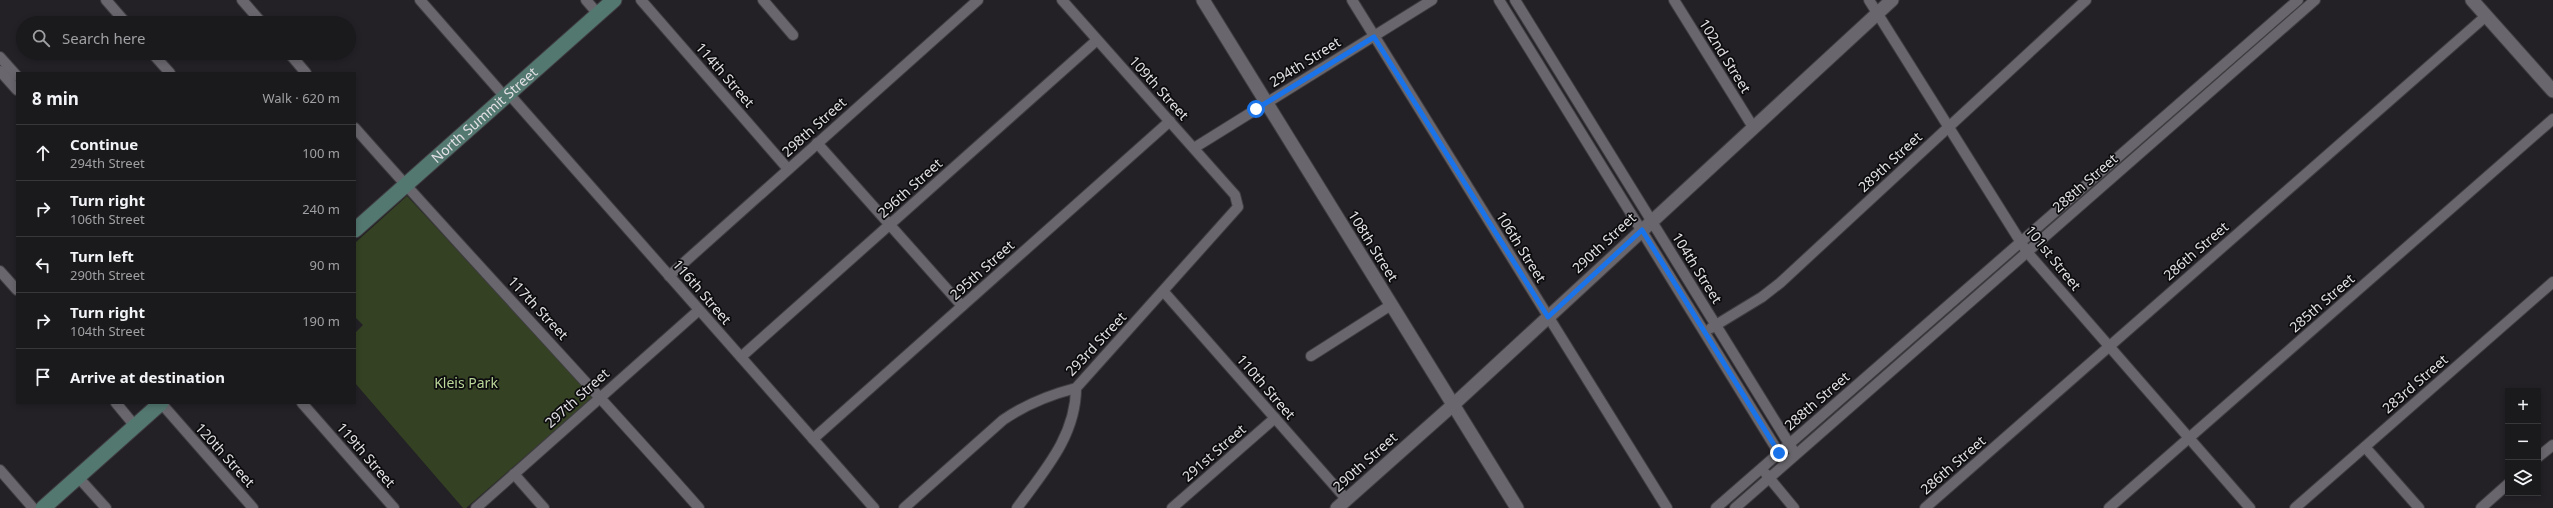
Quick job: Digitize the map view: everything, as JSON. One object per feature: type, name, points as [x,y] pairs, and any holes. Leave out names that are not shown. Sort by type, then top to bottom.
[{"type":"main road","name":"North Summit Street","points":[[356,229],[614,0]]},
{"type":"main road","points":[[43,508],[160,404]]},
{"type":"street","points":[[106,0],[120,16]]},
{"type":"street","points":[[242,0],[256,16]]},
{"type":"street","name":"116th Street","points":[[420,0],[507,95],[874,508]]},
{"type":"street","points":[[586,0],[598,14]]},
{"type":"street","name":"114th Street","points":[[641,0],[788,169]]},
{"type":"street","points":[[763,0],[793,35]]},
{"type":"street","name":"298th Street","points":[[668,276],[978,0]]},
{"type":"street","name":"109th Street","points":[[1062,0],[1235,195]]},
{"type":"street","name":"108th Street","points":[[1203,0],[1517,508]]},
{"type":"street","name":"106th Street","points":[[1352,0],[1667,508]]},
{"type":"street","name":"294th Street","points":[[1194,148],[1432,0]]},
{"type":"street","name":"104th Street","points":[[1499,0],[1779,453]]},
{"type":"street","name":"104th Street","points":[[1515,0],[1796,455]]},
{"type":"street","name":"102nd Street","points":[[1674,0],[1753,127]]},
{"type":"street","name":"101st Street","points":[[1870,0],[2020,243],[2250,508]]},
{"type":"street","name":"290th Street","points":[[1342,504],[1453,405],[1892,0]]},
{"type":"street","name":"289th Street","points":[[1705,332],[1762,297],[1780,283],[2086,0]]},
{"type":"street","name":"288th Street","points":[[1716,508],[2298,0]]},
{"type":"street","name":"288th Street","points":[[1735,508],[2315,0]]},
{"type":"street","points":[[2472,0],[2553,91]]},
{"type":"street","name":"286th Street","points":[[1925,508],[2486,16]]},
{"type":"street","name":"296th Street","points":[[741,357],[1097,40]]},
{"type":"street","points":[[0,57],[16,75]]},
{"type":"street","points":[[158,60],[169,72]]},
{"type":"street","points":[[295,60],[305,72]]},
{"type":"street","points":[[0,71],[16,89]]},
{"type":"street","points":[[1563,103],[1574,96]]},
{"type":"street","name":"285th Street","points":[[2109,508],[2553,119]]},
{"type":"street","name":"295th Street","points":[[813,439],[1170,122]]},
{"type":"street","name":"117th Street","points":[[356,129],[405,185],[600,396],[699,508]]},
{"type":"street","points":[[2146,133],[2154,142]]},
{"type":"street","points":[[817,143],[962,306]]},
{"type":"street","name":"293rd Street","points":[[904,508],[1003,420],[1020,408],[1046,396],[1076,388],[1237,212],[1238,202],[1235,195]]},
{"type":"street","points":[[0,271],[16,289]]},
{"type":"street","name":"283rd Street","points":[[2295,508],[2553,282]]},
{"type":"street","name":"110th Street","points":[[1164,292],[1275,418],[1342,504]]},
{"type":"street","points":[[1311,356],[1391,305]]},
{"type":"street","name":"297th Street","points":[[476,508],[600,396],[699,310]]},
{"type":"street","points":[[1941,312],[1949,321]]},
{"type":"street","name":"288th Street","points":[[1864,378],[1873,388]]},
{"type":"street","points":[[1017,508],[1058,451],[1072,423],[1076,405],[1076,388]]},
{"type":"street","points":[[117,404],[136,426]]},
{"type":"street","name":"120th Street","points":[[162,404],[254,508]]},
{"type":"street","name":"119th Street","points":[[303,404],[394,508]]},
{"type":"street","name":"291st Street","points":[[1172,508],[1275,418]]},
{"type":"street","points":[[2541,455],[2553,445]]},
{"type":"street","points":[[2365,447],[2419,508]]},
{"type":"street","points":[[1762,468],[1794,508]]},
{"type":"street","points":[[0,470],[33,508]]},
{"type":"street","points":[[514,474],[544,508]]},
{"type":"street","points":[[78,477],[106,508]]},
{"type":"street","points":[[2481,508],[2505,487]]},
{"type":"green space","name":"Kleis Park","points":[[407,196],[593,397],[466,508],[463,508],[356,384],[356,332],[363,325],[356,318],[356,242]]},
{"type":"route","points":[[1256,109],[1374,37],[1548,317],[1642,230],[1779,453]]}]
